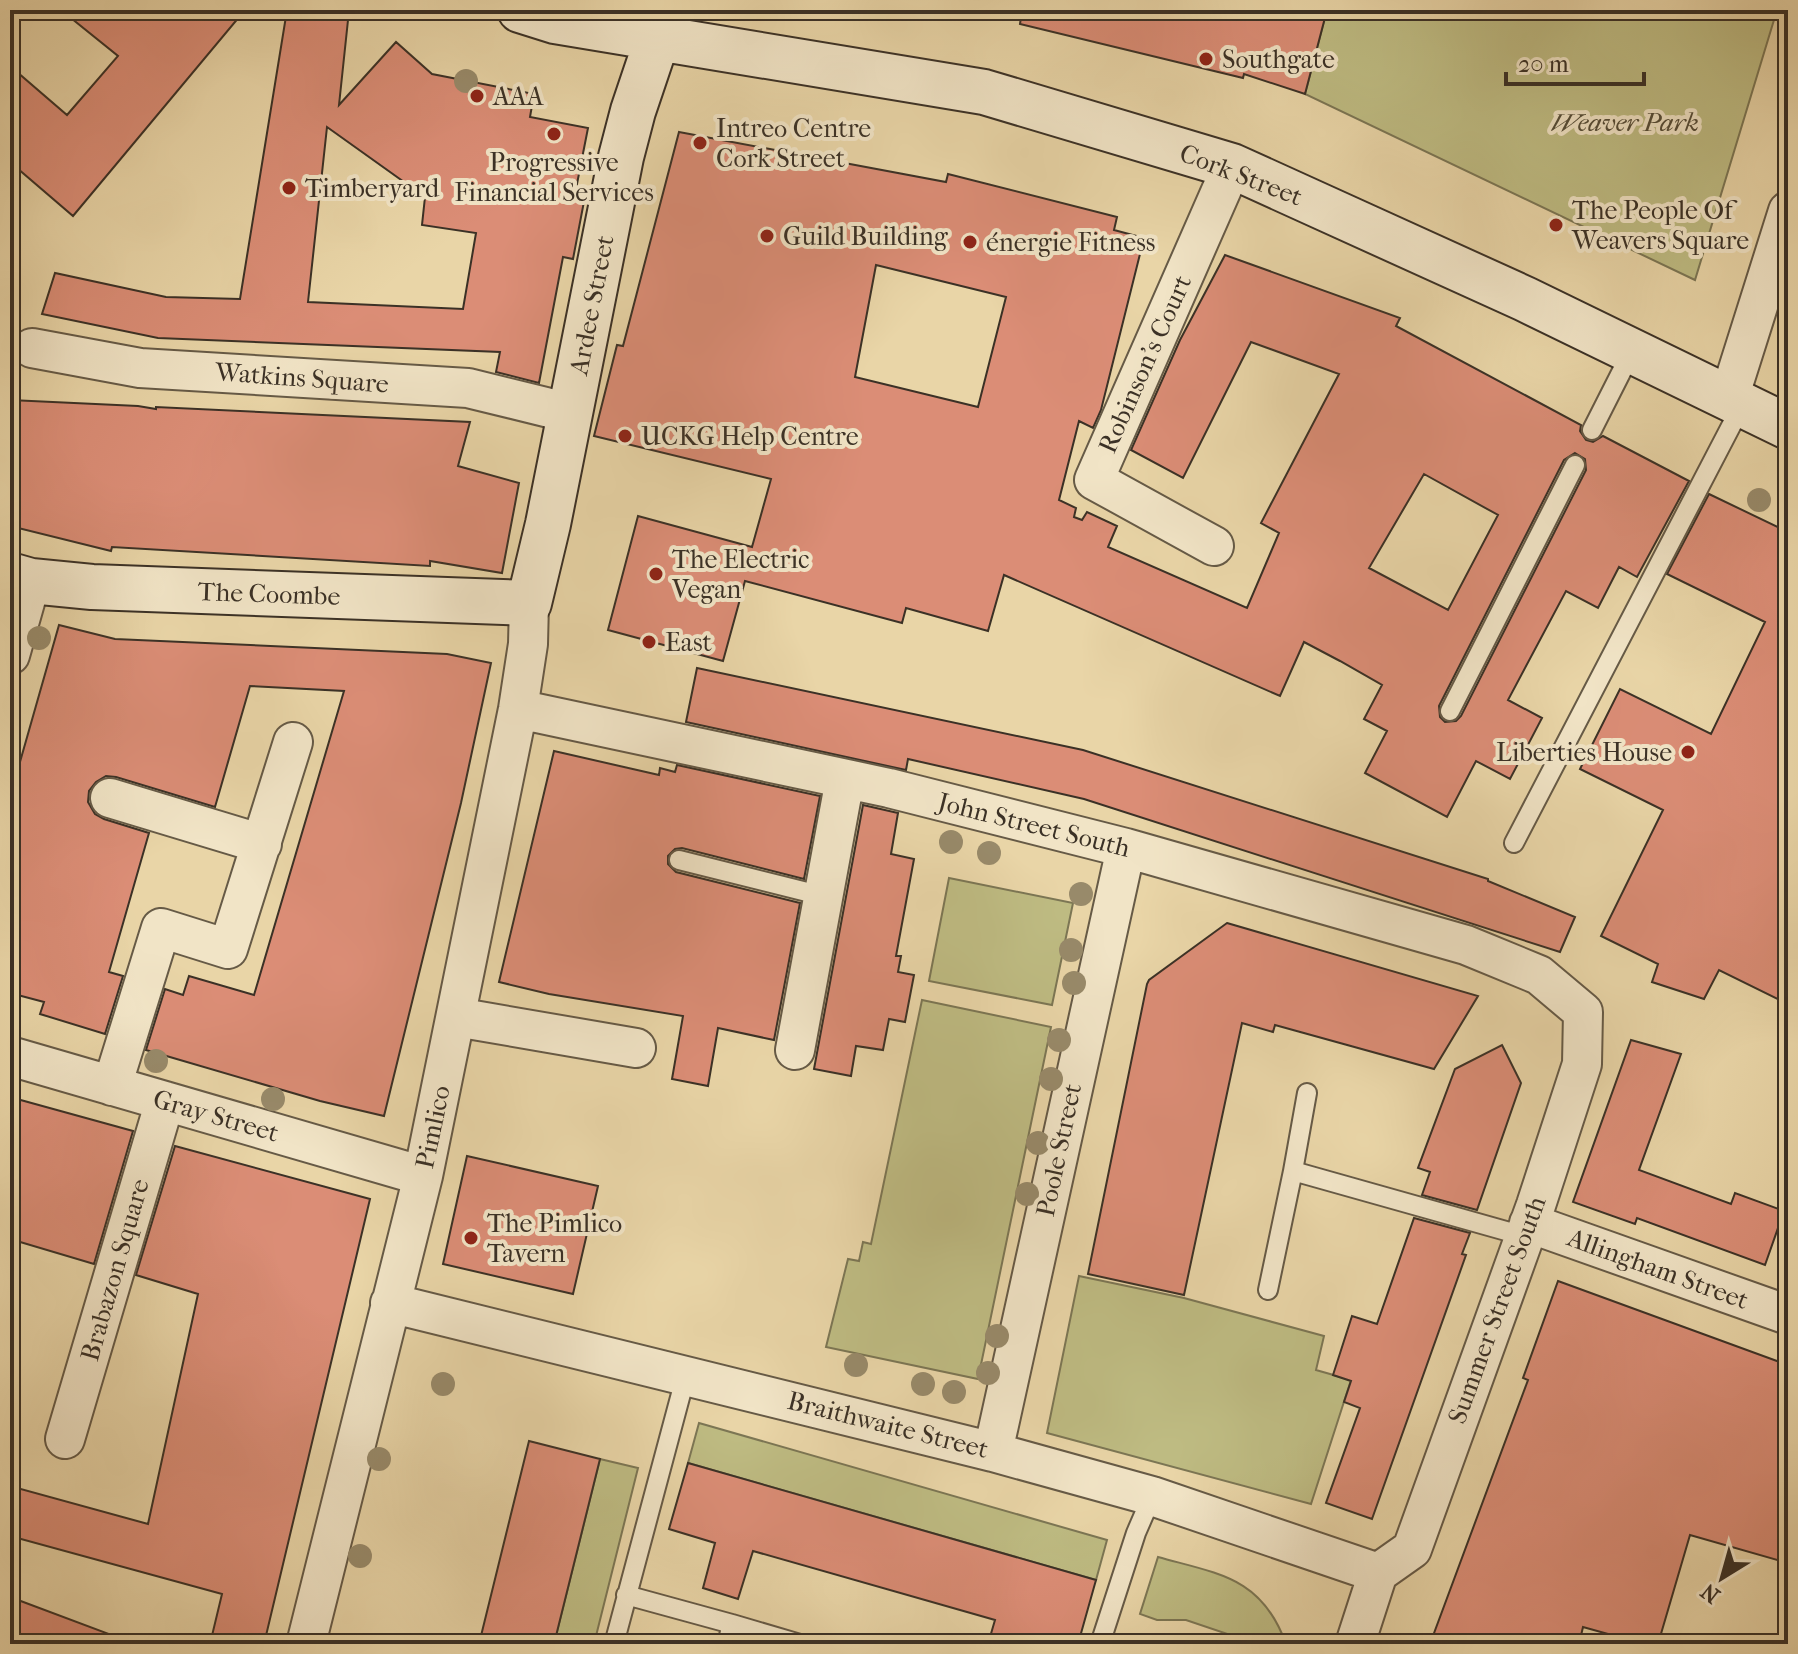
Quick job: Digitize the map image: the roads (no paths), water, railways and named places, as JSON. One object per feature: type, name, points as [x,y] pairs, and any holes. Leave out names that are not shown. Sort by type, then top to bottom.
[{"type":"main road","name":"Cork Street","points":[[520,10],[555,21],[662,23],[984,92],[1232,166],[1525,299],[1788,427]]},
{"type":"main road","name":"Ardee Street","points":[[529,603],[621,157],[662,23]]},
{"type":"main road","name":"The Coombe","points":[[20,578],[92,587],[529,603]]},
{"type":"street","name":"Robinson's Court","points":[[1214,546],[1094,480],[1232,166]]},
{"type":"street","points":[[1736,401],[1788,211]]},
{"type":"street","name":"Watkins Square","points":[[32,348],[140,368],[468,388],[570,413]]},
{"type":"street","points":[[10,655],[20,578]]},
{"type":"street","name":"Pimlico","points":[[306,1644],[423,1176],[518,709],[528,644],[529,603]]},
{"type":"street","name":"John Street South","points":[[518,709],[845,779],[1126,848],[1466,945],[1539,975]]},
{"type":"street","points":[[112,1086],[161,928],[228,949],[293,742]]},
{"type":"street","points":[[795,1050],[845,779]]},
{"type":"street","points":[[110,798],[262,844]]},
{"type":"street","name":"Poole Street","points":[[993,1452],[1126,848]]},
{"type":"street","name":"Summer Street South","points":[[1378,1573],[1412,1549],[1582,1064],[1583,1012],[1539,975]]},
{"type":"street","points":[[456,1017],[636,1048]]},
{"type":"street","name":"Gray Street","points":[[10,1056],[423,1176]]},
{"type":"street","name":"Brabazon Square","points":[[65,1439],[165,1101]]},
{"type":"street","name":"Allingham Street","points":[[1526,1230],[1788,1315]]},
{"type":"street","name":"Braithwaite Street","points":[[390,1303],[993,1452],[1152,1496],[1378,1573]]},
{"type":"street","points":[[1355,1644],[1378,1573]]},
{"type":"lane","points":[[1592,430],[1632,351]]},
{"type":"lane","points":[[1514,843],[1736,401]]},
{"type":"lane","points":[[1450,711],[1575,465]]},
{"type":"lane","points":[[679,860],[823,896]]},
{"type":"lane","points":[[1268,1290],[1307,1093]]},
{"type":"lane","points":[[1293,1171],[1526,1230]]},
{"type":"lane","points":[[614,1644],[686,1375]]},
{"type":"lane","points":[[1100,1644],[1136,1533],[1152,1496]]},
{"type":"lane","points":[[626,1595],[800,1644]]},
{"type":"lane","points":[[727,1644],[732,1624]]},
{"type":"place","name":"Southgate","points":[[1206,59]]},
{"type":"place","name":"AAA","points":[[477,96]]},
{"type":"place","name":"Progressive Financial Services","points":[[554,134]]},
{"type":"place","name":"Intreo Centre Cork Street","points":[[700,143]]},
{"type":"place","name":"Timberyard","points":[[289,188]]},
{"type":"place","name":"The People Of Weavers Square","points":[[1556,225]]},
{"type":"place","name":"Guild Building","points":[[767,236]]},
{"type":"place","name":"énergie Fitness","points":[[970,242]]},
{"type":"place","name":"UCKG Help Centre","points":[[625,436]]},
{"type":"place","name":"The Electric Vegan","points":[[656,574]]},
{"type":"place","name":"East","points":[[649,642]]},
{"type":"place","name":"Liberties House","points":[[1688,752]]},
{"type":"place","name":"The Pimlico Tavern","points":[[471,1238]]},
{"type":"park label","name":"Weaver Park","points":[[1625,122]]}]
